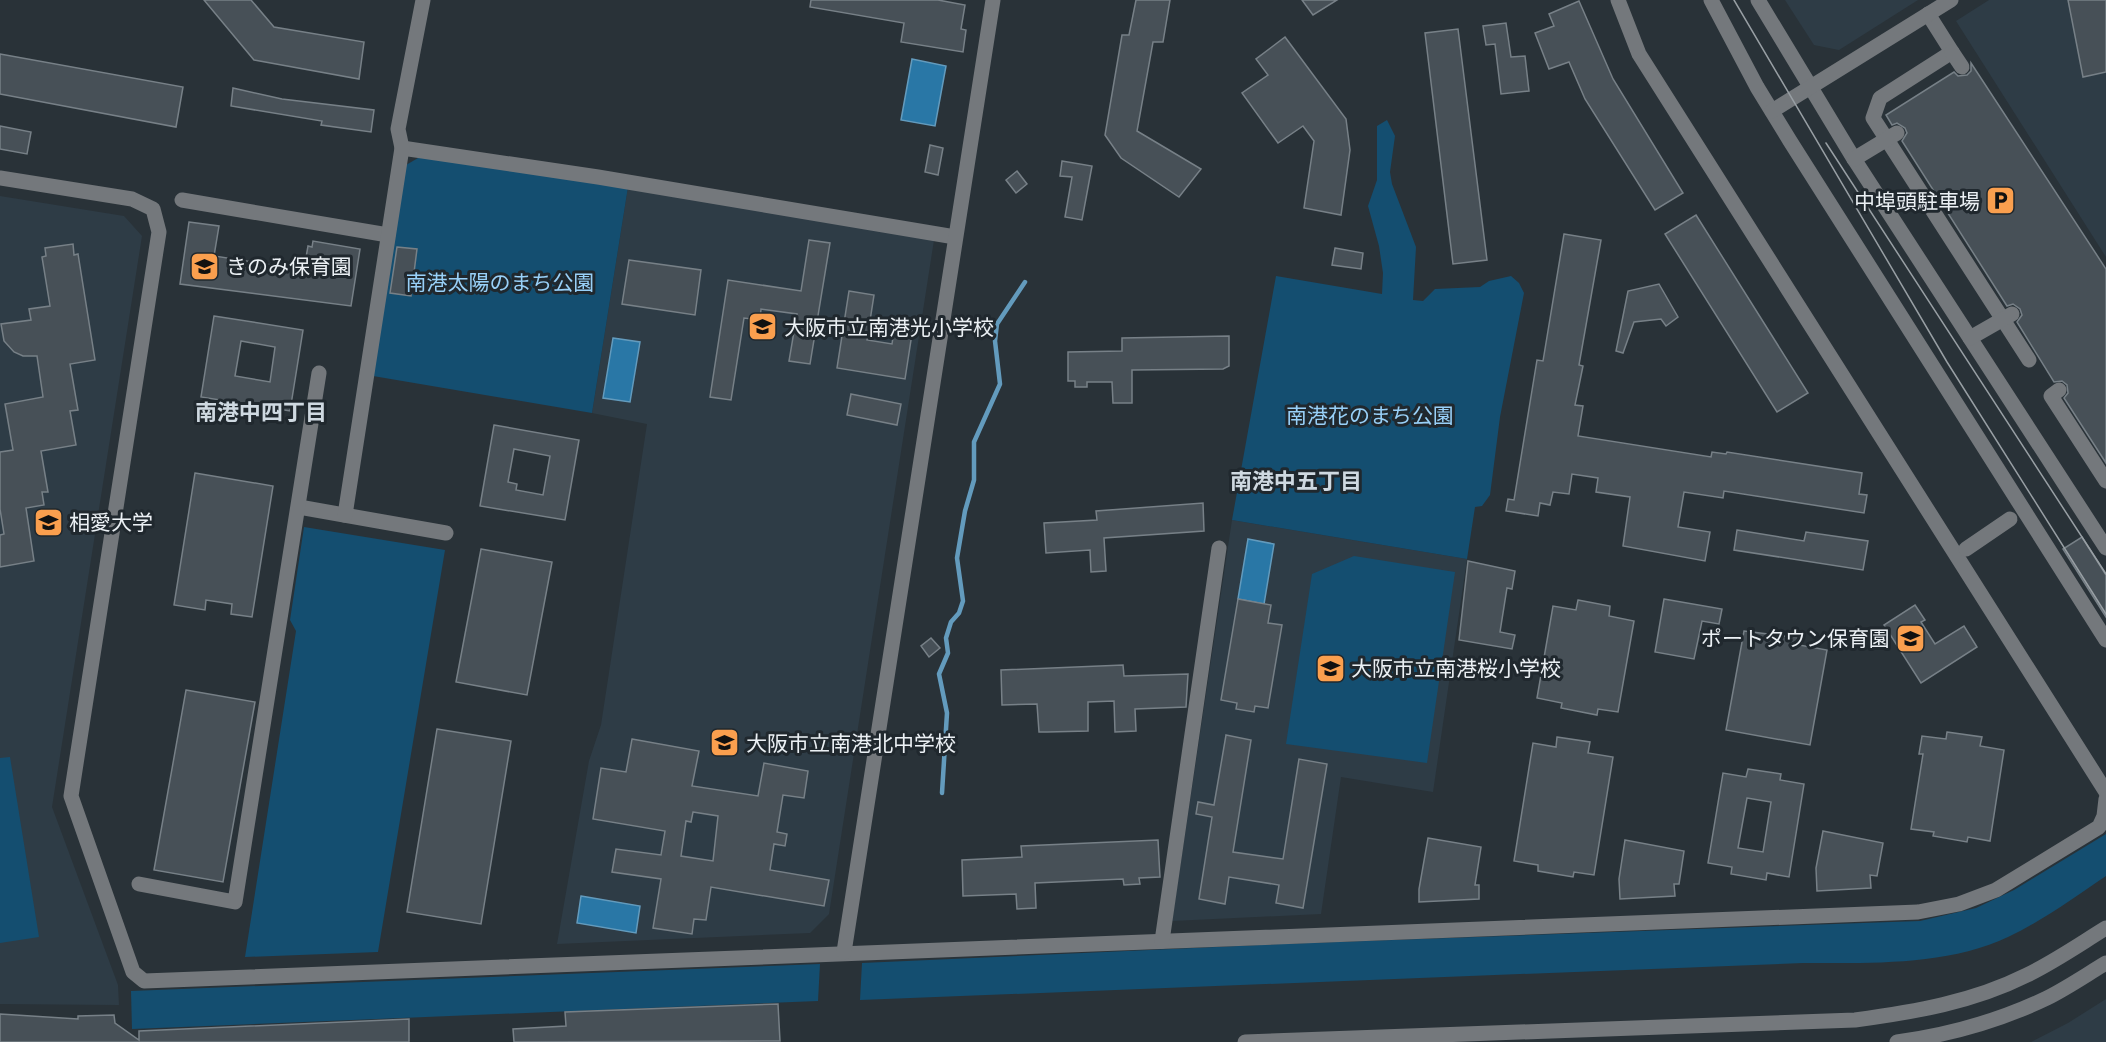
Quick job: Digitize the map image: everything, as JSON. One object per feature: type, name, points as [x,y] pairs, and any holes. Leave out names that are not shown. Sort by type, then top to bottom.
[{"type":"street","points":[[345,516],[402,148],[398,129],[423,0]]},
{"type":"street","points":[[844,952],[993,0]]},
{"type":"street","points":[[1618,0],[1639,54],[2106,792]]},
{"type":"street","points":[[1711,0],[1772,111],[2106,640]]},
{"type":"street","points":[[1758,0],[1854,159],[2106,548]]},
{"type":"street","points":[[1772,111],[1951,0]]},
{"type":"street","points":[[1928,14],[1962,67]]},
{"type":"street","points":[[1952,52],[1880,98],[1873,117],[1892,136],[2007,317],[2029,360]]},
{"type":"street","points":[[1854,159],[1892,136]]},
{"type":"street","points":[[402,148],[610,179],[956,237]]},
{"type":"street","points":[[0,178],[132,199],[153,209],[159,232],[70,796],[133,972],[144,981],[1918,912],[1959,904],[1996,890],[2099,827],[2104,816],[2106,799]]},
{"type":"street","points":[[182,200],[388,235]]},
{"type":"street","points":[[1970,338],[2007,317]]},
{"type":"street","points":[[139,884],[235,902],[319,373]]},
{"type":"street","points":[[2059,390],[2051,396],[2106,481]]},
{"type":"street","points":[[299,507],[446,533]]},
{"type":"street","points":[[1966,549],[2010,519]]},
{"type":"street","points":[[1162,941],[1219,548]]},
{"type":"street","points":[[1245,1042],[1855,1020],[1914,1012],[1972,998],[2027,975],[2106,928]]},
{"type":"street","points":[[1897,1042],[1929,1038],[1985,1023],[2047,998],[2106,963]]},
{"type":"shaded area","points":[[1785,0],[1918,0],[1839,50],[1814,45]]},
{"type":"shaded area","points":[[1989,0],[2106,0],[2106,257],[1956,21]]},
{"type":"shaded area","points":[[912,59],[946,66],[935,126],[901,120]]},
{"type":"shaded area","points":[[628,187],[934,240],[829,914],[810,933],[557,944],[589,761],[601,725],[647,424],[592,413]]},
{"type":"shaded area","name":"相愛大学","points":[[0,196],[124,216],[142,236],[52,807],[118,985],[119,1005],[0,1004]]},
{"type":"shaded area","points":[[613,338],[640,342],[630,402],[603,398]]},
{"type":"shaded area","name":"大阪市立南港桜小学校","points":[[1232,520],[1467,559],[1433,792],[1341,777],[1321,914],[1172,921]]},
{"type":"shaded area","points":[[1248,539],[1274,544],[1264,604],[1238,599]]},
{"type":"shaded area","points":[[581,896],[640,906],[636,933],[577,923]]},
{"type":"shaded area","points":[[2106,999],[2106,1042],[2031,1042],[2068,1023]]},
{"type":"green space","name":"南港花のまち公園","points":[[1387,120],[1395,136],[1390,172],[1392,184],[1416,247],[1413,300],[1423,301],[1435,289],[1480,287],[1489,281],[1511,276],[1519,283],[1524,293],[1500,417],[1490,495],[1482,506],[1475,507],[1467,559],[1232,520],[1276,276],[1382,294],[1383,273],[1379,246],[1368,206],[1377,180],[1377,126]]},
{"type":"green space","name":"南港太陽のまち公園","points":[[425,154],[628,187],[592,413],[373,376],[406,165]]},
{"type":"green space","points":[[304,527],[445,550],[378,952],[245,957],[296,631],[290,620]]},
{"type":"green space","points":[[1354,556],[1455,572],[1427,763],[1286,744],[1312,574]]},
{"type":"green space","points":[[10,757],[39,937],[0,943],[0,758]]},
{"type":"green space","points":[[2106,834],[2106,876],[2021,931],[1984,946],[1934,958],[1907,961],[1803,963],[860,1000],[862,963],[1282,944],[1920,921],[1976,908],[2014,890]]},
{"type":"green space","points":[[820,964],[818,1001],[132,1029],[131,991]]},
{"type":"building","points":[[204,0],[251,0],[274,27],[364,42],[359,79],[254,60]]},
{"type":"building","points":[[811,0],[938,0],[965,5],[961,29],[966,30],[963,52],[901,42],[904,23],[810,7]]},
{"type":"building","points":[[1136,0],[1170,0],[1163,42],[1153,42],[1137,131],[1201,169],[1179,197],[1121,158],[1105,135],[1122,35],[1129,35]]},
{"type":"building","points":[[1302,0],[1337,0],[1313,15]]},
{"type":"building","points":[[2068,0],[2106,0],[2106,72],[2083,77]]},
{"type":"building","points":[[1579,1],[1613,79],[1683,193],[1655,210],[1585,99],[1569,62],[1549,69],[1535,33],[1554,26],[1549,14]]},
{"type":"building","points":[[1506,23],[1511,57],[1525,56],[1529,91],[1501,94],[1495,44],[1486,45],[1483,26]]},
{"type":"building","points":[[1458,29],[1487,260],[1453,264],[1425,33]]},
{"type":"building","points":[[1285,37],[1346,119],[1350,150],[1341,215],[1304,208],[1314,141],[1303,126],[1278,143],[1242,93],[1268,75],[1256,59]]},
{"type":"building","points":[[0,54],[183,87],[176,127],[0,94]]},
{"type":"building","name":"中埠頭駐車場","points":[[1971,63],[2106,269],[2106,463],[2064,398],[2068,393],[2067,385],[2062,381],[2054,382],[2017,322],[2022,315],[2020,309],[2013,304],[2007,306],[1902,141],[1907,133],[1905,128],[1897,123],[1892,125],[1886,115],[1954,72],[1958,76],[1967,75],[1971,71]]},
{"type":"building","points":[[233,88],[282,99],[374,110],[371,132],[321,125],[322,121],[231,106]]},
{"type":"building","points":[[0,126],[31,132],[27,154],[0,149]]},
{"type":"building","points":[[930,145],[943,148],[938,175],[925,172]]},
{"type":"building","points":[[1062,161],[1092,166],[1082,220],[1065,217],[1072,177],[1060,176]]},
{"type":"building","points":[[1017,171],[1027,184],[1016,193],[1006,180]]},
{"type":"building","points":[[1696,215],[1808,393],[1777,412],[1665,234]]},
{"type":"building","points":[[189,222],[219,226],[214,256],[304,269],[308,246],[312,247],[313,241],[360,249],[351,306],[180,284]]},
{"type":"building","points":[[1564,234],[1601,240],[1579,365],[1583,366],[1575,405],[1583,406],[1578,436],[1711,457],[1712,452],[1726,454],[1727,452],[1862,473],[1859,494],[1867,495],[1864,513],[1724,491],[1723,498],[1684,492],[1678,527],[1710,532],[1705,561],[1623,546],[1630,497],[1596,492],[1598,478],[1572,474],[1569,494],[1553,492],[1550,505],[1540,503],[1538,516],[1506,511],[1508,499],[1514,500],[1537,360],[1543,361]]},
{"type":"building","points":[[809,240],[830,243],[810,364],[789,361],[797,314],[761,309],[760,320],[744,318],[731,400],[710,397],[728,280],[801,291]]},
{"type":"building","points":[[73,244],[74,255],[78,254],[95,360],[70,364],[78,410],[70,411],[76,445],[41,451],[48,492],[42,492],[44,505],[26,508],[34,561],[0,567],[0,535],[4,534],[0,509],[0,452],[13,450],[5,404],[43,397],[37,356],[23,356],[14,352],[4,341],[1,324],[31,320],[29,309],[50,306],[42,257],[46,256],[45,248]]},
{"type":"building","points":[[397,247],[417,249],[411,296],[390,293]]},
{"type":"building","points":[[1335,248],[1363,253],[1361,269],[1332,265]]},
{"type":"building","points":[[629,260],[701,270],[695,315],[622,304]]},
{"type":"building","points":[[1659,284],[1678,317],[1666,326],[1661,319],[1634,322],[1623,353],[1616,351],[1628,291]]},
{"type":"building","points":[[849,291],[874,295],[867,340],[892,344],[895,324],[913,327],[905,379],[837,368]]},
{"type":"building","points":[[214,316],[303,330],[290,411],[201,397]],"holes":[[[241,341],[275,347],[270,382],[235,376]]]},
{"type":"building","points":[[1229,336],[1229,366],[1223,369],[1132,370],[1132,403],[1113,403],[1112,382],[1087,382],[1087,387],[1075,387],[1075,381],[1068,381],[1068,352],[1122,351],[1122,338]]},
{"type":"building","points":[[851,394],[901,404],[897,425],[847,415]]},
{"type":"building","points":[[494,425],[579,440],[565,520],[480,506]],"holes":[[[514,449],[550,456],[543,495],[516,490],[517,484],[508,482]]]},
{"type":"building","points":[[195,473],[273,486],[252,617],[231,614],[232,604],[206,600],[205,610],[174,605]]},
{"type":"building","points":[[1203,503],[1204,531],[1104,538],[1106,571],[1091,572],[1090,550],[1046,553],[1044,523],[1097,520],[1096,511]]},
{"type":"building","points":[[1737,530],[1804,541],[1806,532],[1868,541],[1863,570],[1734,550]]},
{"type":"building","points":[[2082,537],[2106,575],[2106,617],[2063,549]]},
{"type":"building","points":[[481,549],[552,562],[527,695],[456,682]]},
{"type":"building","points":[[1468,561],[1515,571],[1512,589],[1507,588],[1500,632],[1515,635],[1512,649],[1459,640]]},
{"type":"building","points":[[1238,599],[1271,605],[1268,623],[1282,625],[1268,708],[1255,706],[1254,712],[1236,709],[1237,703],[1221,700]]},
{"type":"building","points":[[1664,599],[1722,609],[1719,624],[1702,621],[1694,659],[1655,652]]},
{"type":"building","points":[[1578,600],[1610,606],[1609,616],[1634,621],[1618,712],[1598,709],[1597,715],[1561,708],[1562,703],[1537,698],[1553,606],[1576,610]]},
{"type":"building","name":"ポートタウン保育園","points":[[1915,605],[1925,620],[1921,622],[1935,644],[1964,626],[1977,647],[1921,683],[1884,625]]},
{"type":"building","points":[[1744,631],[1801,638],[1799,645],[1827,650],[1810,745],[1726,730]]},
{"type":"building","points":[[931,638],[940,648],[929,657],[921,646]]},
{"type":"building","points":[[1123,665],[1124,676],[1188,674],[1186,707],[1135,709],[1136,731],[1115,732],[1114,701],[1088,702],[1088,731],[1039,732],[1037,704],[1002,705],[1001,670]]},
{"type":"building","points":[[186,690],[255,702],[223,882],[154,870]]},
{"type":"building","points":[[437,729],[511,741],[481,924],[407,912]]},
{"type":"building","points":[[1947,732],[1982,737],[1980,746],[2004,750],[1990,841],[1968,837],[1967,842],[1933,836],[1934,832],[1911,829],[1923,754],[1919,754],[1922,736],[1946,739]]},
{"type":"building","points":[[1226,735],[1251,740],[1233,852],[1283,859],[1299,759],[1327,764],[1303,908],[1276,903],[1279,885],[1229,877],[1225,904],[1199,899],[1212,817],[1196,814],[1198,802],[1214,805]]},
{"type":"building","points":[[1557,737],[1590,742],[1588,753],[1613,757],[1594,875],[1574,872],[1573,877],[1538,871],[1538,865],[1514,861],[1533,743],[1556,747]]},
{"type":"building","points":[[632,739],[699,751],[692,786],[758,796],[764,763],[808,771],[804,798],[783,795],[777,832],[787,834],[785,846],[774,844],[770,870],[829,880],[824,906],[711,887],[706,920],[694,919],[692,934],[653,928],[661,879],[612,872],[616,849],[661,855],[665,831],[593,819],[601,768],[626,772]],"holes":[[[693,812],[718,816],[713,861],[681,856],[686,821],[691,822]]]},
{"type":"building","points":[[1748,769],[1781,774],[1780,780],[1804,784],[1789,877],[1767,873],[1766,880],[1731,874],[1732,867],[1708,863],[1723,773],[1746,777]],"holes":[[[1747,798],[1771,802],[1763,852],[1738,848]]]},
{"type":"building","points":[[1823,831],[1883,843],[1877,876],[1870,875],[1871,888],[1817,891],[1816,868]]},
{"type":"building","points":[[1428,838],[1481,847],[1475,885],[1479,885],[1479,899],[1419,902],[1419,889]]},
{"type":"building","points":[[1158,840],[1160,877],[1139,878],[1140,884],[1124,885],[1123,879],[1035,883],[1036,908],[1017,909],[1016,894],[963,896],[962,860],[1022,857],[1021,846]]},
{"type":"building","points":[[1625,840],[1684,851],[1679,884],[1674,884],[1675,896],[1620,899],[1619,879]]},
{"type":"building","points":[[778,1004],[780,1041],[514,1042],[513,1029],[566,1026],[565,1012]]},
{"type":"building","points":[[0,1014],[78,1019],[78,1016],[114,1015],[115,1023],[139,1040],[139,1031],[409,1019],[409,1042],[0,1042]]},
{"type":"waterway","points":[[942,793],[947,713],[939,674],[948,653],[946,638],[951,622],[959,613],[963,601],[957,558],[965,511],[974,480],[974,442],[1000,384],[995,341],[997,324],[1025,282]]},
{"type":"tram line","points":[[1734,0],[1947,362],[2106,614]]},
{"type":"tram line","points":[[1826,143],[2106,574]]},
{"type":"place","name":"中埠頭駐車場","points":[[2001,201]]},
{"type":"place","name":"きのみ保育園","points":[[205,266]]},
{"type":"place","name":"大阪市立南港光小学校","points":[[763,327]]},
{"type":"place","name":"相愛大学","points":[[48,522]]},
{"type":"place","name":"ポートタウン保育園","points":[[1911,638]]},
{"type":"place","name":"大阪市立南港桜小学校","points":[[1330,668]]},
{"type":"place","name":"大阪市立南港北中学校","points":[[725,743]]},
{"type":"district","name":"南港中四丁目","points":[[261,411]]},
{"type":"district","name":"南港中五丁目","points":[[1296,480]]}]
